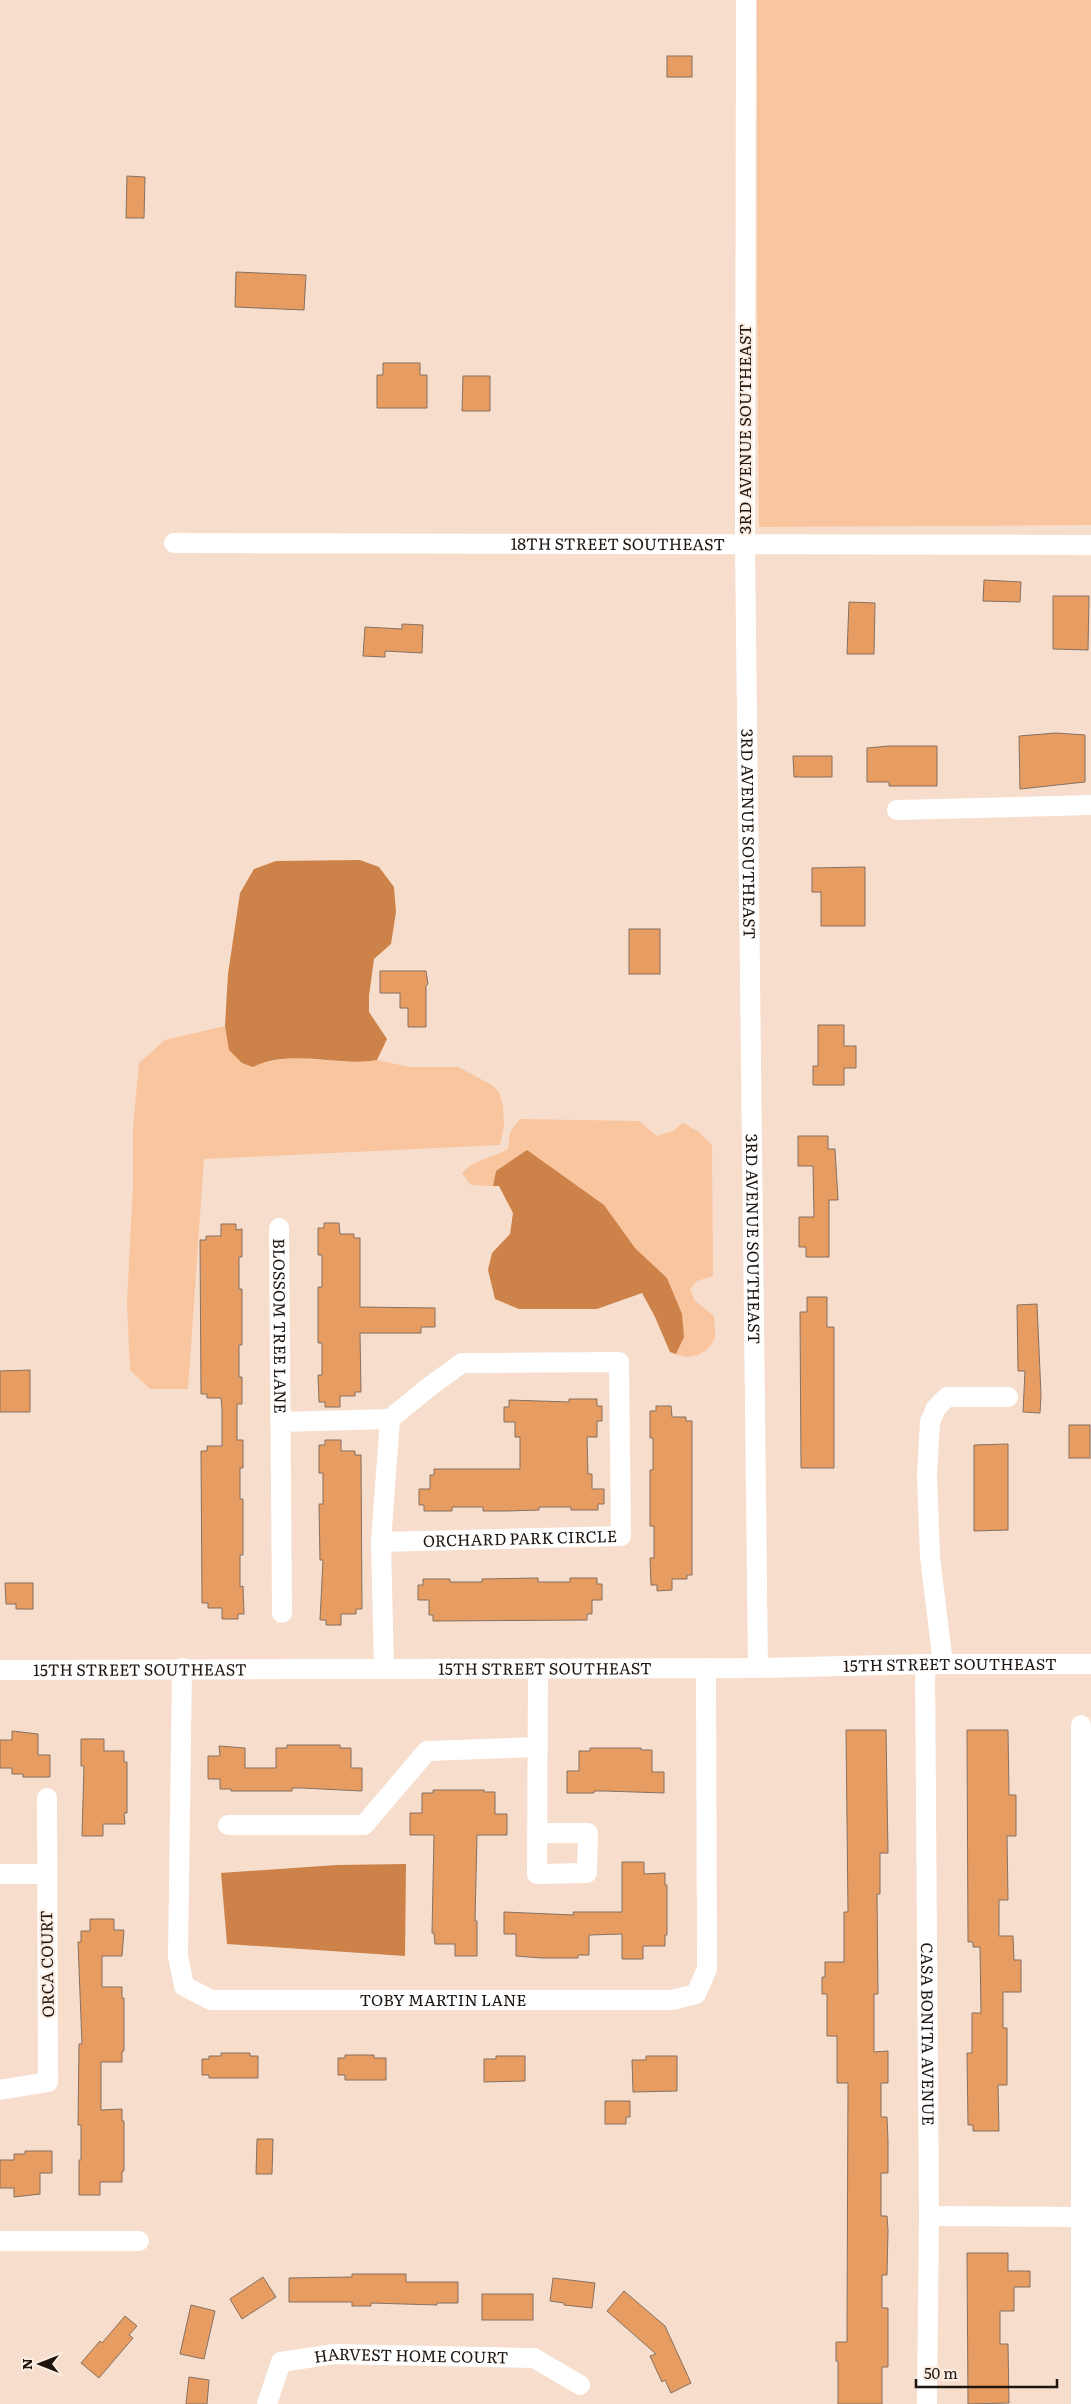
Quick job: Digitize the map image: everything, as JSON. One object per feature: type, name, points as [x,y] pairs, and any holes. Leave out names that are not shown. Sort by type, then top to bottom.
[{"type":"street","name":"3RD AVENUE SOUTHEAST","points":[[746,0],[745,545],[758,1668]]},
{"type":"street","name":"18TH STREET SOUTHEAST","points":[[174,544],[1091,545]]},
{"type":"street","points":[[897,810],[1091,805]]},
{"type":"street","name":"BLOSSOM TREE LANE","points":[[279,1228],[282,1613]]},
{"type":"street","name":"ORCHARD PARK CIRCLE","points":[[381,1542],[621,1536],[619,1362],[462,1363],[390,1419]]},
{"type":"street","name":"CASA BONITA AVENUE","points":[[928,2404],[934,1664],[927,1476],[930,1422],[936,1408],[948,1397],[1008,1397]]},
{"type":"street","points":[[384,1669],[381,1542],[390,1419]]},
{"type":"street","name":"BLOSSOM TREE LANE","points":[[280,1422],[390,1419]]},
{"type":"street","name":"15TH STREET SOUTHEAST","points":[[0,1670],[182,1668],[758,1668],[934,1664],[1091,1664]]},
{"type":"street","name":"TOBY MARTIN LANE","points":[[182,1668],[178,1956],[184,1986],[211,2000],[672,2000],[696,1994],[708,1969],[706,1668]]},
{"type":"street","points":[[538,1668],[537,1874],[588,1873],[588,1833],[538,1833]]},
{"type":"street","points":[[1081,2404],[1082,1725]]},
{"type":"street","points":[[228,1825],[364,1825],[427,1751],[538,1747]]},
{"type":"street","name":"ORCA COURT","points":[[0,2090],[48,2082],[47,1798]]},
{"type":"street","points":[[0,1874],[46,1874]]},
{"type":"street","points":[[929,2216],[1082,2218]]},
{"type":"street","points":[[0,2241],[139,2241]]},
{"type":"street","name":"HARVEST HOME COURT","points":[[267,2404],[281,2362],[334,2354],[534,2358],[580,2386]]},
{"type":"shaded area","points":[[757,0],[1091,0],[1091,525],[759,527]]},
{"type":"shaded area","points":[[360,860],[379,867],[394,887],[396,912],[391,944],[374,959],[369,996],[369,1012],[387,1039],[377,1060],[362,1062],[298,1058],[268,1062],[253,1067],[242,1063],[229,1050],[225,1026],[228,974],[240,893],[254,869],[276,861]]},
{"type":"shaded area","points":[[225,1026],[229,1050],[261,1063],[290,1058],[349,1062],[377,1060],[409,1067],[458,1067],[492,1085],[499,1092],[503,1107],[504,1126],[500,1145],[204,1159],[188,1389],[150,1389],[130,1370],[127,1303],[133,1183],[133,1127],[139,1063],[165,1040]]},
{"type":"shaded area","points":[[520,1119],[639,1121],[657,1136],[673,1131],[683,1123],[699,1132],[712,1145],[713,1276],[697,1281],[690,1289],[695,1301],[714,1316],[715,1337],[709,1348],[699,1355],[687,1357],[676,1354],[684,1337],[667,1278],[635,1248],[496,1171],[493,1186],[471,1185],[462,1173],[472,1165],[508,1149],[510,1132]]},
{"type":"shaded area","points":[[527,1150],[604,1205],[635,1248],[667,1278],[682,1314],[684,1337],[676,1354],[670,1352],[642,1293],[597,1309],[519,1309],[495,1299],[488,1270],[492,1253],[510,1234],[513,1213],[499,1186],[493,1186],[496,1171]]},
{"type":"shaded area","points":[[406,1864],[405,1956],[227,1944],[221,1873],[337,1865]]},
{"type":"building","points":[[667,56],[692,56],[692,77],[667,77]]},
{"type":"building","points":[[127,176],[145,177],[144,218],[126,218]]},
{"type":"building","points":[[236,272],[306,275],[304,310],[235,307]]},
{"type":"building","points":[[383,363],[420,363],[420,375],[427,375],[427,408],[377,408],[377,375],[383,375]]},
{"type":"building","points":[[463,376],[490,376],[490,411],[462,411]]},
{"type":"building","points":[[984,580],[1021,582],[1020,602],[983,601]]},
{"type":"building","points":[[1053,596],[1089,596],[1088,650],[1053,649]]},
{"type":"building","points":[[849,602],[875,603],[874,654],[847,654]]},
{"type":"building","points":[[402,624],[423,625],[422,653],[385,651],[385,657],[363,656],[365,627],[402,629]]},
{"type":"building","points":[[1056,733],[1085,735],[1085,782],[1020,789],[1019,736]]},
{"type":"building","points":[[937,746],[937,786],[889,786],[889,782],[867,782],[867,748]]},
{"type":"building","points":[[793,756],[832,756],[832,777],[794,777]]},
{"type":"building","points":[[865,867],[865,926],[821,926],[821,892],[812,892],[812,868]]},
{"type":"building","points":[[629,929],[660,929],[660,974],[629,974]]},
{"type":"building","points":[[380,971],[426,971],[428,984],[426,986],[426,1027],[408,1027],[408,1008],[400,1008],[400,993],[380,993]]},
{"type":"building","points":[[818,1025],[844,1025],[844,1046],[856,1046],[856,1068],[844,1068],[844,1085],[813,1085],[813,1066],[818,1066]]},
{"type":"building","points":[[798,1136],[828,1136],[828,1149],[835,1149],[838,1200],[829,1200],[829,1257],[806,1257],[806,1247],[799,1247],[799,1217],[814,1217],[813,1166],[798,1166]]},
{"type":"building","points":[[324,1223],[339,1223],[340,1234],[354,1234],[354,1238],[360,1238],[360,1307],[435,1308],[435,1327],[421,1327],[421,1333],[360,1333],[361,1392],[355,1392],[355,1396],[340,1396],[340,1407],[325,1407],[325,1402],[319,1402],[318,1375],[322,1375],[322,1343],[318,1343],[318,1287],[322,1287],[322,1255],[318,1255],[318,1228],[324,1228]]},
{"type":"building","points":[[221,1224],[236,1224],[236,1230],[242,1229],[242,1257],[239,1257],[239,1289],[242,1289],[242,1345],[239,1345],[239,1377],[242,1377],[242,1404],[237,1404],[237,1440],[243,1440],[243,1468],[240,1468],[240,1499],[243,1499],[243,1555],[240,1555],[240,1587],[243,1586],[244,1614],[238,1614],[238,1619],[222,1619],[222,1608],[208,1608],[208,1603],[202,1603],[201,1451],[207,1451],[207,1446],[222,1446],[222,1409],[221,1398],[207,1398],[207,1394],[201,1394],[200,1240],[206,1240],[206,1236],[221,1236]]},
{"type":"building","points":[[807,1297],[827,1297],[827,1327],[834,1327],[834,1468],[801,1468],[800,1312],[807,1312]]},
{"type":"building","points":[[1037,1304],[1040,1413],[1023,1412],[1025,1371],[1018,1371],[1017,1305]]},
{"type":"building","points":[[30,1370],[30,1412],[0,1412],[0,1371]]},
{"type":"building","points":[[569,1399],[597,1399],[597,1406],[602,1406],[602,1421],[597,1421],[597,1437],[587,1437],[588,1474],[592,1474],[592,1489],[604,1489],[604,1504],[598,1504],[598,1510],[571,1510],[571,1507],[539,1507],[539,1510],[483,1511],[483,1507],[452,1507],[452,1511],[424,1511],[424,1505],[419,1505],[419,1489],[430,1489],[430,1475],[434,1475],[434,1469],[520,1469],[520,1437],[515,1437],[515,1422],[504,1422],[504,1407],[509,1407],[509,1400],[569,1402]]},
{"type":"building","points":[[656,1406],[671,1406],[672,1417],[686,1417],[686,1421],[692,1421],[692,1575],[687,1575],[687,1579],[672,1579],[672,1590],[657,1591],[657,1585],[651,1585],[650,1558],[654,1558],[654,1526],[650,1526],[650,1470],[653,1470],[653,1438],[650,1438],[650,1411],[656,1411]]},
{"type":"building","points":[[1069,1425],[1090,1425],[1090,1458],[1069,1458]]},
{"type":"building","points":[[325,1440],[341,1440],[341,1451],[355,1451],[355,1455],[361,1455],[362,1609],[356,1609],[356,1614],[341,1614],[341,1625],[326,1625],[326,1620],[320,1620],[323,1560],[320,1560],[319,1504],[323,1504],[323,1473],[319,1473],[319,1445],[325,1445]]},
{"type":"building","points":[[1008,1444],[1008,1530],[974,1531],[974,1445]]},
{"type":"building","points":[[538,1578],[538,1582],[570,1582],[570,1578],[597,1578],[597,1584],[602,1584],[602,1600],[592,1600],[592,1614],[587,1614],[587,1620],[433,1621],[433,1615],[429,1615],[429,1600],[418,1600],[418,1585],[423,1585],[423,1579],[450,1579],[450,1582],[482,1582],[482,1579]]},
{"type":"building","points":[[5,1583],[33,1583],[33,1609],[16,1609],[16,1604],[6,1604]]},
{"type":"building","points":[[846,1730],[886,1730],[888,1853],[880,1853],[880,1894],[877,1894],[878,1994],[874,1994],[874,2052],[888,2051],[888,2083],[881,2083],[881,2117],[887,2117],[888,2141],[888,2173],[881,2173],[881,2216],[887,2216],[888,2230],[887,2275],[882,2275],[882,2308],[888,2308],[888,2367],[882,2367],[882,2404],[838,2404],[836,2342],[847,2342],[848,2083],[837,2083],[837,2036],[827,2036],[827,1994],[822,1994],[822,1977],[825,1977],[825,1962],[844,1962],[844,1912],[848,1912]]},
{"type":"building","points":[[967,1730],[1008,1730],[1009,1795],[1016,1795],[1016,1836],[1007,1836],[1008,1900],[999,1900],[999,1936],[1013,1936],[1014,1960],[1021,1960],[1021,1992],[1003,1992],[1003,2028],[1007,2028],[1007,2085],[998,2085],[999,2131],[973,2131],[973,2125],[968,2125],[967,2053],[972,2053],[972,2013],[981,2013],[980,1947],[973,1947],[973,1942],[968,1942]]},
{"type":"building","points":[[12,1731],[38,1734],[38,1755],[50,1755],[50,1777],[23,1777],[23,1774],[12,1774],[12,1768],[0,1768],[0,1740],[12,1740]]},
{"type":"building","points":[[81,1739],[104,1739],[104,1751],[124,1751],[124,1762],[127,1762],[127,1813],[124,1813],[125,1824],[103,1824],[103,1836],[82,1836],[84,1766],[81,1766]]},
{"type":"building","points":[[287,1745],[340,1745],[340,1748],[351,1748],[351,1768],[362,1768],[362,1791],[292,1788],[292,1791],[231,1791],[231,1789],[220,1789],[220,1779],[208,1779],[208,1756],[220,1756],[219,1746],[245,1748],[245,1768],[276,1768],[276,1748],[287,1748]]},
{"type":"building","points":[[590,1748],[641,1748],[641,1750],[652,1750],[652,1772],[664,1772],[664,1793],[594,1791],[594,1793],[567,1793],[567,1771],[579,1771],[579,1751],[590,1751]]},
{"type":"building","points":[[433,1790],[484,1790],[484,1792],[495,1792],[495,1814],[507,1814],[507,1835],[477,1835],[475,1921],[477,1921],[477,1956],[455,1956],[455,1944],[435,1944],[434,1933],[432,1933],[434,1835],[410,1835],[410,1813],[422,1813],[422,1793],[433,1793]]},
{"type":"building","points":[[622,1862],[644,1862],[644,1874],[665,1873],[665,1885],[667,1885],[667,1935],[665,1935],[665,1946],[643,1946],[643,1959],[622,1959],[622,1934],[589,1935],[589,1955],[578,1955],[578,1958],[516,1956],[516,1934],[504,1934],[504,1912],[574,1915],[573,1912],[622,1912]]},
{"type":"building","points":[[90,1919],[114,1919],[114,1930],[124,1930],[122,1956],[102,1956],[102,1987],[122,1987],[122,1998],[124,1998],[124,2051],[122,2051],[122,2062],[101,2062],[101,2110],[122,2109],[122,2121],[124,2121],[124,2171],[122,2171],[122,2182],[100,2182],[100,2195],[79,2195],[81,2125],[78,2125],[79,2044],[82,2044],[78,1942],[81,1942],[81,1931],[90,1931]]},
{"type":"building","points":[[221,2053],[250,2053],[250,2056],[258,2056],[258,2078],[209,2078],[209,2075],[202,2075],[202,2059],[209,2059],[209,2056],[221,2056]]},
{"type":"building","points":[[345,2055],[374,2055],[374,2058],[386,2058],[386,2080],[345,2080],[345,2075],[338,2075],[338,2058],[345,2058]]},
{"type":"building","points":[[496,2056],[525,2056],[525,2081],[484,2082],[484,2059],[496,2059]]},
{"type":"building","points":[[646,2056],[677,2056],[677,2091],[633,2092],[632,2060],[646,2060]]},
{"type":"building","points":[[605,2101],[630,2101],[630,2117],[626,2117],[626,2124],[605,2124]]},
{"type":"building","points":[[257,2139],[273,2139],[272,2174],[256,2174]]},
{"type":"building","points":[[25,2151],[52,2151],[52,2173],[40,2173],[40,2194],[14,2197],[14,2188],[0,2188],[0,2160],[14,2160],[14,2154],[25,2154]]},
{"type":"building","points":[[967,2253],[1008,2253],[1008,2271],[1030,2271],[1030,2287],[1014,2287],[1014,2311],[1000,2311],[1000,2344],[1008,2344],[1009,2403],[968,2404]]},
{"type":"building","points":[[352,2274],[406,2274],[406,2282],[458,2282],[458,2303],[437,2303],[437,2305],[371,2303],[371,2306],[352,2306],[352,2302],[289,2302],[289,2278],[352,2277]]},
{"type":"building","points":[[263,2277],[276,2297],[242,2319],[230,2299]]},
{"type":"building","points":[[553,2278],[595,2283],[592,2308],[564,2305],[564,2303],[550,2301]]},
{"type":"building","points":[[624,2291],[665,2326],[691,2383],[671,2393],[665,2380],[662,2382],[650,2356],[656,2354],[607,2311]]},
{"type":"building","points":[[482,2294],[533,2294],[533,2320],[482,2320]]},
{"type":"building","points":[[191,2305],[215,2311],[204,2359],[180,2354]]},
{"type":"building","points":[[125,2316],[137,2326],[129,2335],[133,2338],[99,2378],[81,2363],[100,2341],[102,2343]]},
{"type":"building","points":[[189,2377],[209,2380],[207,2404],[186,2404]]}]
